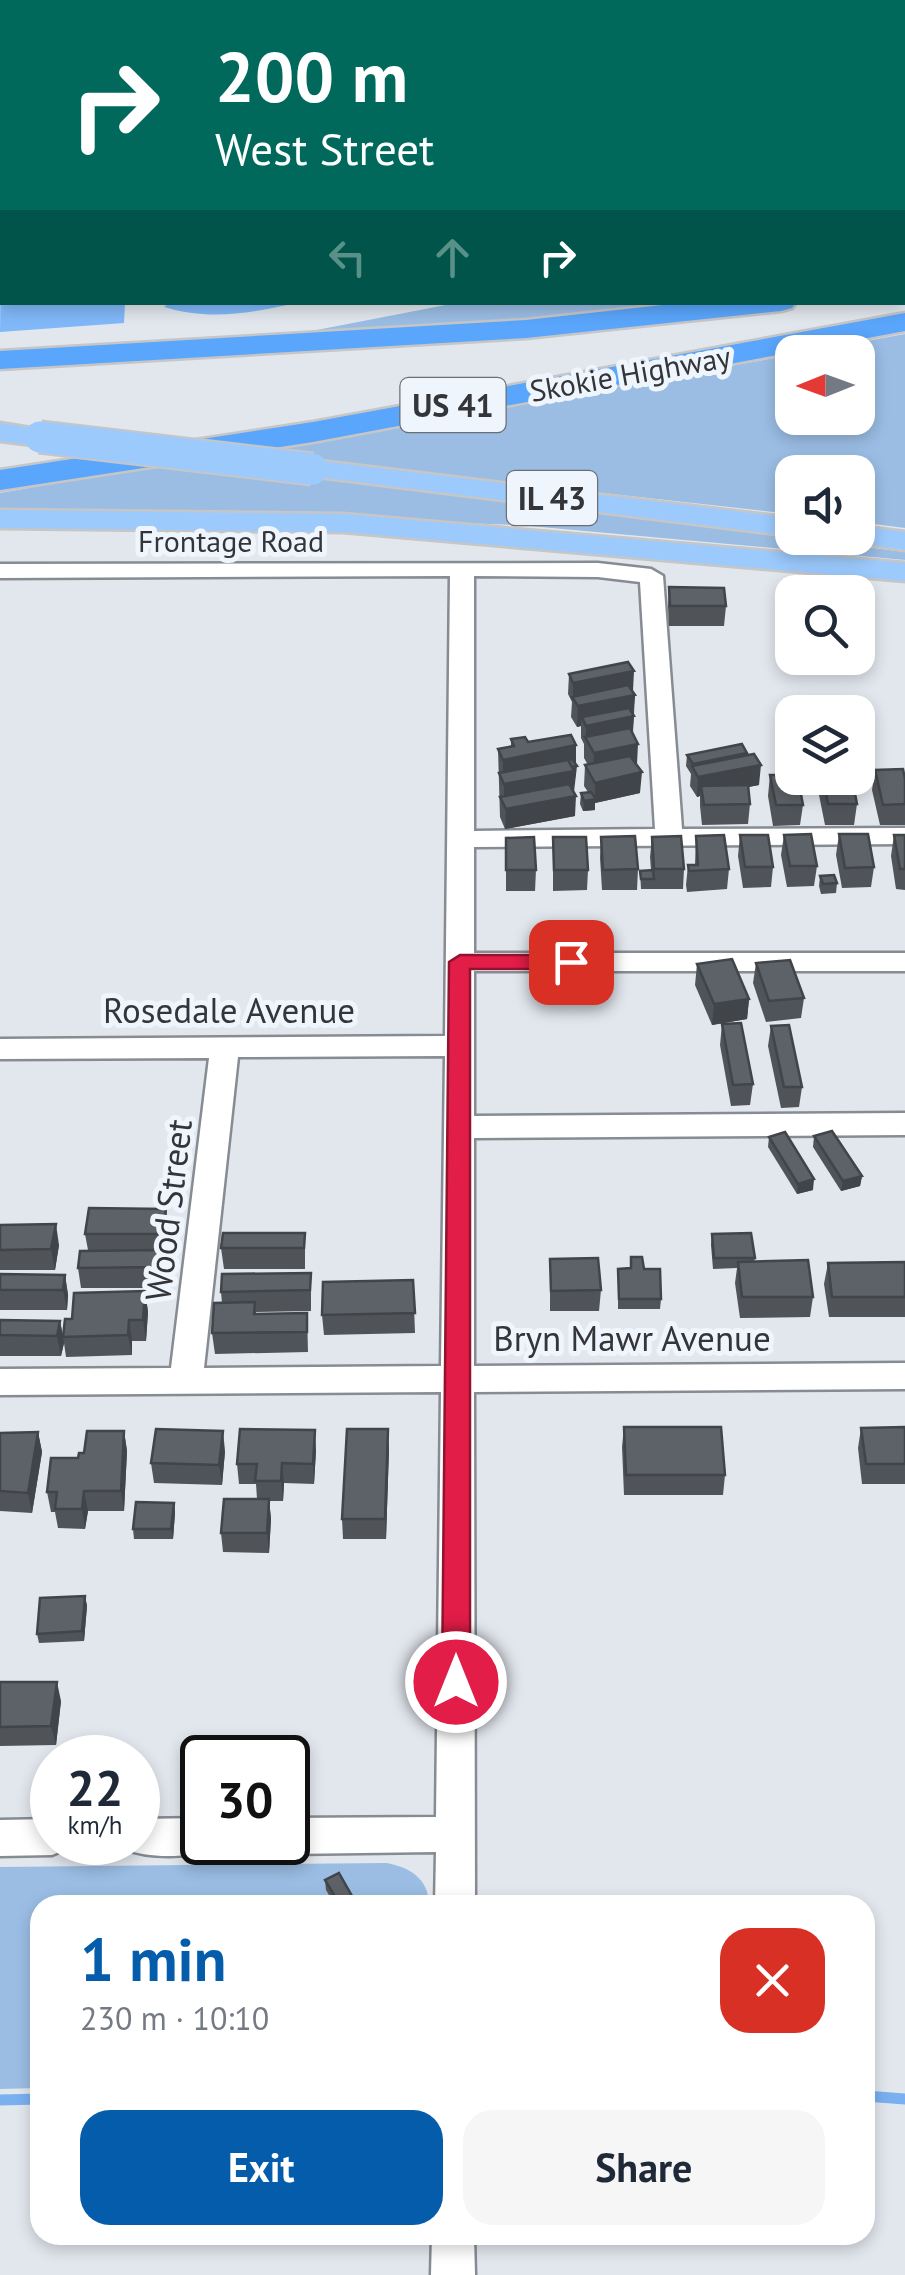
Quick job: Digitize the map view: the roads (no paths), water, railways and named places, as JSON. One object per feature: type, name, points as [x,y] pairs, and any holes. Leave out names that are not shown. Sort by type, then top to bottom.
[{"type":"highway","name":"Skokie Highway","points":[[0,360],[526,329],[753,305]]},
{"type":"highway","points":[[0,351],[285,330],[408,306]]},
{"type":"highway","name":"Skokie Highway","points":[[0,480],[313,432],[905,322]]},
{"type":"main road","name":"IL 43","points":[[0,432],[775,525]]},
{"type":"main road","name":"IL 43","points":[[0,519],[342,523],[905,572]]},
{"type":"main road","points":[[875,537],[905,541]]},
{"type":"main road","points":[[715,554],[801,572],[905,585]]},
{"type":"street","points":[[455,1895],[462,569]]},
{"type":"street","name":"Frontage Road","points":[[0,571],[598,570],[651,576],[669,838]]},
{"type":"street","points":[[460,839],[905,836]]},
{"type":"street","points":[[460,962],[905,962]]},
{"type":"street","name":"Rosedale Avenue","points":[[0,1049],[459,1046]]},
{"type":"street","name":"Wood Street","points":[[186,1380],[225,1048]]},
{"type":"street","points":[[459,1127],[905,1124]]},
{"type":"street","name":"Bryn Mawr Avenue","points":[[0,1382],[905,1376]]},
{"type":"street","points":[[310,1836],[455,1834]]},
{"type":"street","points":[[0,1838],[30,1837]]},
{"type":"street","points":[[453,2245],[453,2275]]},
{"type":"waterway","points":[[875,2097],[905,2099]]},
{"type":"waterway","points":[[0,2100],[30,2099]]}]
